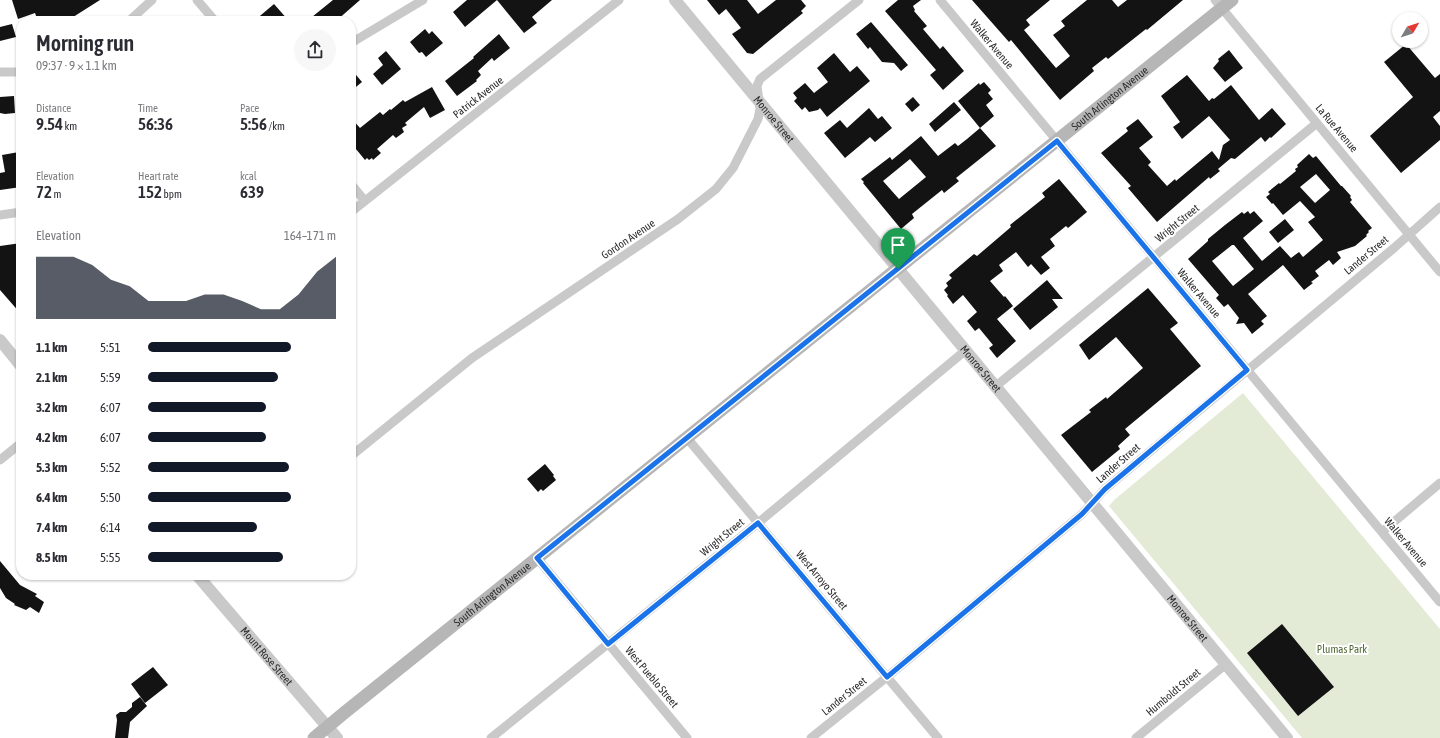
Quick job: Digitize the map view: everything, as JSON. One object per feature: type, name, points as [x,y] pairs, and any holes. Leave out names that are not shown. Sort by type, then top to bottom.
[{"type":"main road","name":"South Arlington Avenue","points":[[314,738],[1057,141],[1223,3]]},
{"type":"street","points":[[134,16],[152,0]]},
{"type":"street","points":[[197,0],[211,16]]},
{"type":"street","points":[[356,40],[423,0]]},
{"type":"street","name":"Patrick Avenue","points":[[356,208],[619,0]]},
{"type":"street","name":"Monroe Street","points":[[675,0],[1287,738]]},
{"type":"street","name":"Gordon Avenue","points":[[356,452],[472,358],[678,219],[710,194],[737,162],[758,119],[759,102],[757,86],[760,79],[859,0]]},
{"type":"street","name":"Walker Avenue","points":[[940,0],[1440,602]]},
{"type":"street","name":"La Rue Avenue","points":[[1223,3],[1317,123],[1440,272]]},
{"type":"street","points":[[0,72],[16,72]]},
{"type":"street","name":"Wright Street","points":[[996,386],[1317,123]]},
{"type":"street","points":[[356,190],[365,201]]},
{"type":"street","name":"Lander Street","points":[[811,738],[887,677],[1082,514],[1105,489],[1394,248],[1440,207]]},
{"type":"street","points":[[0,215],[16,213]]},
{"type":"street","points":[[0,340],[16,360]]},
{"type":"street","name":"Wright Street","points":[[491,738],[758,523],[966,350]]},
{"type":"street","name":"West Arroyo Street","points":[[687,438],[938,738]]},
{"type":"street","points":[[0,460],[16,447]]},
{"type":"street","points":[[1382,532],[1440,483]]},
{"type":"street","name":"West Pueblo Street","points":[[537,558],[687,738]]},
{"type":"street","name":"Mount Rose Street","points":[[202,580],[337,738]]},
{"type":"street","name":"Humboldt Street","points":[[1136,738],[1226,664]]},
{"type":"green space","name":"Plumas Park","points":[[1243,393],[1440,629],[1440,738],[1302,738],[1109,506],[1114,500]]},
{"type":"building","points":[[12,0],[100,0],[75,16],[36,16],[35,13],[26,16],[17,16]]},
{"type":"building","points":[[333,0],[360,0],[342,16],[313,16]]},
{"type":"building","points":[[467,0],[497,0],[465,27],[453,12]]},
{"type":"building","points":[[497,0],[552,0],[532,17],[537,23],[524,33]]},
{"type":"building","points":[[707,0],[747,0],[758,14],[776,0],[801,0],[806,6],[801,11],[803,13],[753,54],[747,53],[732,34],[741,28],[726,9],[719,15]]},
{"type":"building","points":[[898,0],[921,0],[913,6],[914,11],[927,26],[923,29],[940,49],[943,46],[964,71],[943,90],[930,75],[936,70],[885,11]]},
{"type":"building","points":[[972,0],[1050,0],[1026,20],[1030,25],[1024,30],[1056,68],[1070,56],[1053,35],[1065,26],[1061,21],[1087,0],[1112,0],[1118,7],[1127,0],[1183,0],[1147,30],[1146,29],[1108,59],[1106,57],[1092,68],[1094,71],[1060,100],[1011,40],[1009,42]]},
{"type":"building","points":[[274,4],[285,16],[260,16]]},
{"type":"building","points":[[871,22],[908,65],[901,71],[894,63],[882,62],[870,47],[868,49],[856,34]]},
{"type":"building","points":[[12,24],[16,37],[0,41],[0,27]]},
{"type":"building","points":[[425,29],[429,34],[432,31],[443,43],[426,57],[422,52],[419,53],[410,42]]},
{"type":"building","points":[[499,34],[510,48],[494,61],[492,58],[478,71],[481,75],[476,80],[477,81],[457,96],[445,81],[474,58],[473,57]]},
{"type":"building","points":[[1401,48],[1409,48],[1435,78],[1440,74],[1440,111],[1433,117],[1440,126],[1440,140],[1401,173],[1370,136],[1413,97],[1384,62]]},
{"type":"building","points":[[1229,50],[1243,68],[1225,82],[1213,68],[1219,61],[1218,59]]},
{"type":"building","points":[[386,51],[401,69],[382,85],[373,74],[383,65],[378,58]]},
{"type":"building","points":[[834,53],[850,72],[857,66],[870,81],[827,117],[820,108],[809,112],[805,107],[802,110],[794,101],[797,98],[793,93],[805,83],[814,93],[828,82],[817,68]]},
{"type":"building","points":[[356,75],[362,82],[356,87]]},
{"type":"building","points":[[1187,75],[1209,101],[1212,98],[1214,99],[1231,85],[1259,120],[1272,108],[1286,124],[1265,142],[1261,137],[1235,159],[1231,158],[1218,169],[1220,171],[1210,179],[1209,177],[1157,222],[1128,188],[1131,186],[1101,153],[1128,131],[1126,128],[1138,119],[1153,137],[1139,148],[1151,162],[1148,165],[1167,186],[1175,179],[1176,181],[1212,151],[1219,160],[1223,145],[1230,140],[1209,116],[1182,139],[1173,127],[1180,122],[1161,96]]},
{"type":"building","points":[[984,82],[991,90],[988,93],[993,99],[986,105],[994,116],[980,128],[958,101],[979,83],[980,85]]},
{"type":"building","points":[[432,87],[445,110],[430,118],[424,107],[405,123],[407,125],[402,128],[404,132],[396,138],[393,135],[377,149],[381,153],[373,160],[372,158],[369,160],[367,158],[365,160],[356,149],[356,124],[360,128],[380,112],[383,115],[403,100],[405,102]]},
{"type":"building","points":[[14,96],[15,113],[0,113],[0,97]]},
{"type":"building","points":[[913,97],[920,105],[912,112],[905,104]]},
{"type":"building","points":[[954,102],[961,110],[935,132],[929,124]]},
{"type":"building","points":[[869,108],[878,119],[882,116],[892,128],[875,142],[870,137],[845,158],[824,133],[840,120],[847,128]]},
{"type":"building","points":[[980,128],[996,146],[956,178],[959,181],[944,193],[942,190],[912,214],[914,218],[901,229],[861,179],[890,157],[892,160],[921,136],[938,156],[955,143],[958,146]],"holes":[[[910,159],[926,177],[899,199],[883,181]]]},
{"type":"building","points":[[16,153],[16,188],[0,190],[0,173],[5,172],[2,155]]},
{"type":"building","points":[[1309,154],[1313,158],[1316,156],[1351,196],[1350,197],[1352,200],[1350,202],[1372,228],[1368,231],[1367,236],[1355,246],[1337,252],[1341,258],[1333,265],[1329,260],[1315,271],[1319,276],[1304,290],[1283,265],[1248,294],[1267,316],[1261,321],[1264,324],[1252,334],[1244,323],[1236,324],[1239,318],[1228,304],[1224,307],[1216,298],[1219,295],[1188,259],[1225,225],[1242,212],[1244,214],[1248,211],[1250,214],[1254,211],[1263,221],[1243,238],[1262,261],[1280,246],[1291,258],[1299,252],[1303,257],[1323,240],[1308,222],[1315,217],[1300,201],[1283,215],[1266,197],[1270,194],[1268,192],[1296,171],[1295,169],[1298,167],[1297,165]],"holes":[[[1316,174],[1330,190],[1315,203],[1300,187]],[[1234,245],[1254,269],[1233,286],[1212,261]]]},
{"type":"building","points":[[1059,179],[1087,212],[1068,228],[1066,226],[1050,239],[1055,246],[1041,257],[1050,268],[1041,275],[1031,264],[1028,267],[1016,252],[999,265],[1003,271],[990,281],[1013,306],[997,319],[1016,341],[997,358],[989,348],[993,345],[979,328],[975,331],[967,321],[977,312],[963,295],[953,304],[944,290],[948,286],[946,283],[952,278],[949,275],[974,254],[977,256],[1011,227],[1010,225],[1045,197],[1042,193]]},
{"type":"building","points":[[1285,219],[1294,230],[1278,243],[1269,232]]},
{"type":"building","points":[[16,244],[16,308],[0,290],[0,246]]},
{"type":"building","points":[[1047,280],[1063,299],[1052,299],[1058,307],[1030,330],[1013,309]]},
{"type":"building","points":[[1148,288],[1178,323],[1170,329],[1201,366],[1125,429],[1130,435],[1118,446],[1120,449],[1092,472],[1061,435],[1091,412],[1089,410],[1106,397],[1107,399],[1143,368],[1116,337],[1089,360],[1079,345]]},
{"type":"building","points":[[545,464],[556,480],[543,491],[541,489],[538,492],[527,479]]},
{"type":"building","points":[[0,561],[20,585],[37,594],[35,596],[44,602],[39,613],[30,607],[26,610],[14,605],[15,604],[6,598],[0,588]]},
{"type":"building","points":[[1282,624],[1334,687],[1298,716],[1247,653]]},
{"type":"building","points":[[153,667],[168,685],[145,703],[131,684]]},
{"type":"building","points":[[140,697],[147,706],[130,722],[128,738],[115,738],[117,720],[116,715],[120,712],[126,712],[132,707],[132,703]]},
{"type":"route","points":[[1057,141],[1247,370],[1105,489],[1082,514],[887,677],[758,523],[608,644],[537,558],[898,269],[1057,141]]}]
